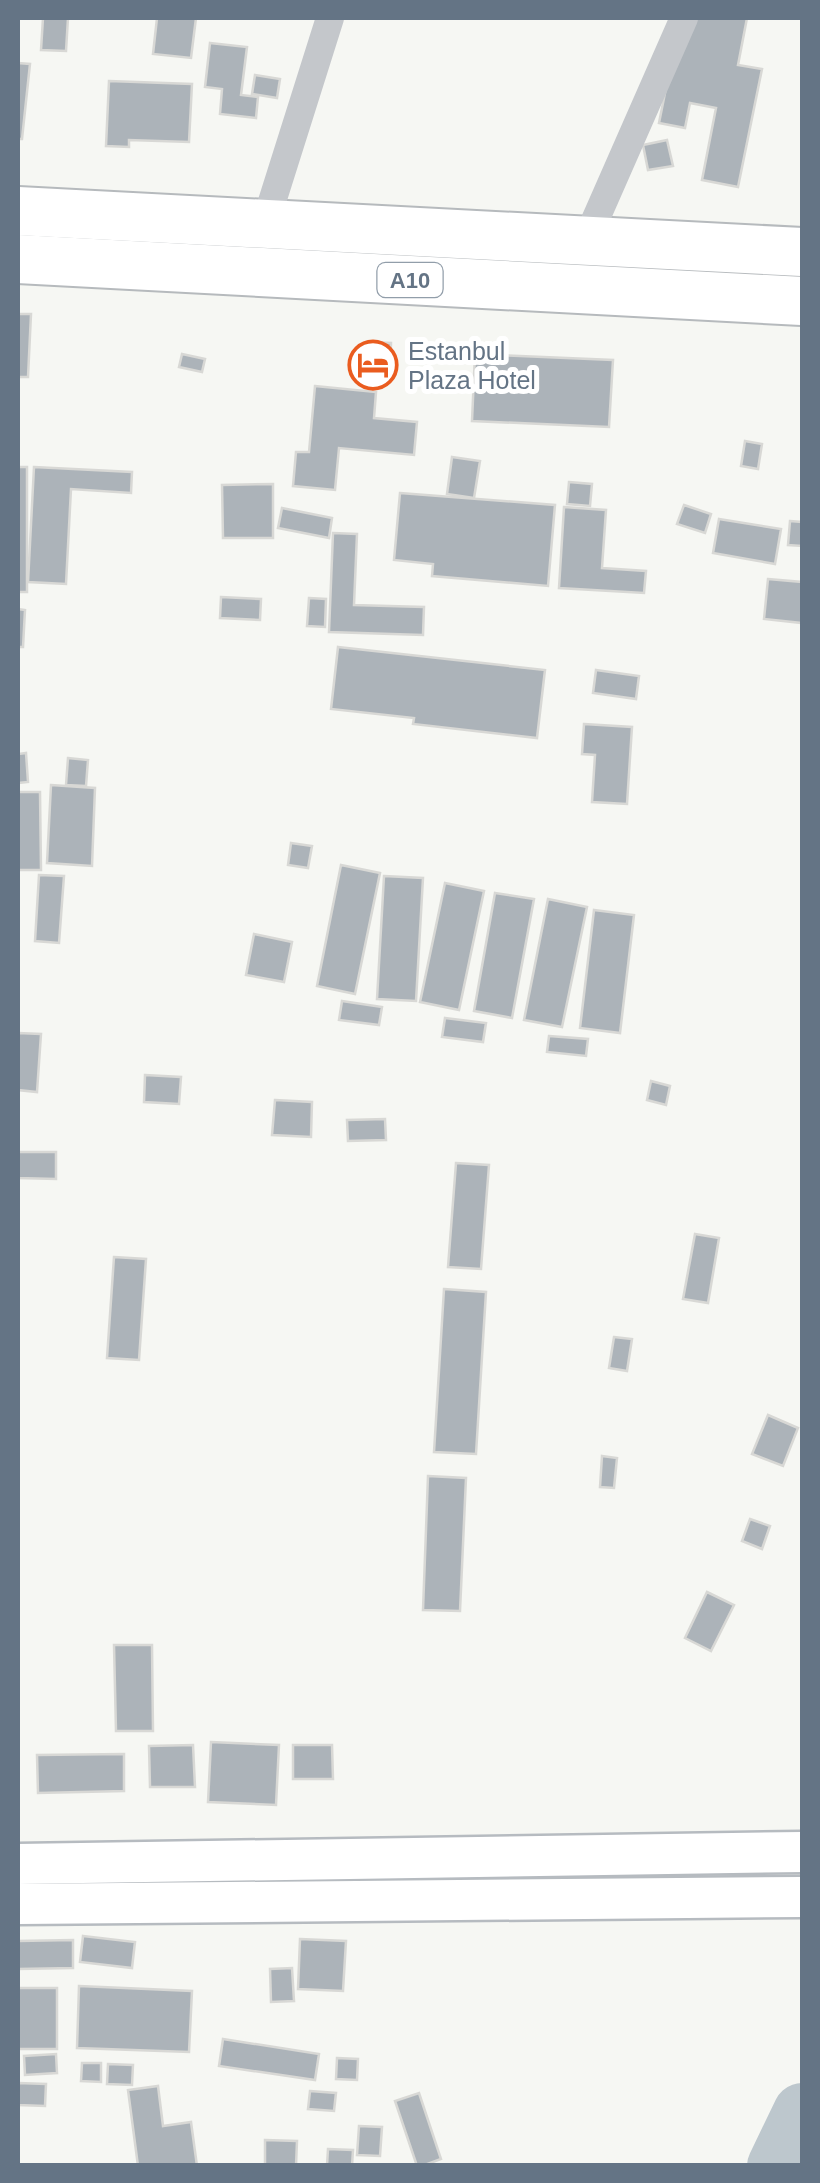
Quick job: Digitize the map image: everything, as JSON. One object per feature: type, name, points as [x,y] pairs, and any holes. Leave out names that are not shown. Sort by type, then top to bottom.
[{"type":"highway","name":"A10","points":[[18,211],[802,252]]},
{"type":"highway","name":"A10","points":[[18,258],[802,301]]},
{"type":"main road","points":[[18,1864],[802,1852]]},
{"type":"main road","points":[[18,1904],[802,1896]]},
{"type":"street","points":[[265,224],[330,18]]},
{"type":"street","points":[[586,241],[684,18]]},
{"type":"building","points":[[43,18],[68,18],[66,51],[41,50]]},
{"type":"building","points":[[157,18],[196,18],[191,58],[153,54]]},
{"type":"building","points":[[680,18],[747,18],[738,65],[762,69],[738,187],[702,180],[716,108],[690,103],[685,128],[659,123]]},
{"type":"building","points":[[210,43],[247,47],[241,95],[258,97],[256,118],[220,114],[222,89],[205,87]]},
{"type":"building","points":[[18,63],[30,64],[22,139],[18,139]]},
{"type":"building","points":[[255,75],[280,79],[277,98],[252,94]]},
{"type":"building","points":[[109,81],[192,84],[189,142],[129,140],[129,147],[106,146]]},
{"type":"building","points":[[667,140],[673,166],[648,170],[643,145]]},
{"type":"building","points":[[18,314],[31,314],[28,377],[18,377]]},
{"type":"building","points":[[367,342],[391,343],[390,377],[366,376]]},
{"type":"building","points":[[182,354],[205,359],[202,372],[179,367]]},
{"type":"building","points":[[475,354],[613,360],[609,427],[472,421]]},
{"type":"building","points":[[315,386],[376,392],[374,418],[417,422],[414,455],[339,448],[335,490],[293,486],[296,452],[309,452]]},
{"type":"building","points":[[745,441],[762,444],[758,469],[741,466]]},
{"type":"building","points":[[452,457],[480,461],[474,498],[447,494]]},
{"type":"building","points":[[18,467],[27,467],[27,592],[18,592]]},
{"type":"building","points":[[34,467],[132,472],[131,493],[71,489],[66,584],[28,582]]},
{"type":"building","points":[[569,482],[592,484],[590,506],[567,504]]},
{"type":"building","points":[[273,484],[273,538],[223,538],[222,485]]},
{"type":"building","points":[[400,493],[555,505],[548,586],[432,576],[433,564],[394,560]]},
{"type":"building","points":[[684,505],[711,514],[705,533],[677,524]]},
{"type":"building","points":[[564,507],[606,510],[602,568],[646,571],[644,593],[559,588]]},
{"type":"building","points":[[282,508],[332,518],[329,538],[278,528]]},
{"type":"building","points":[[719,519],[781,529],[775,564],[713,553]]},
{"type":"building","points":[[790,521],[802,522],[802,546],[788,545]]},
{"type":"building","points":[[333,533],[357,534],[354,605],[424,607],[423,635],[329,632]]},
{"type":"building","points":[[768,579],[802,582],[802,623],[764,619]]},
{"type":"building","points":[[221,597],[261,599],[260,620],[220,618]]},
{"type":"building","points":[[309,598],[326,599],[325,627],[307,626]]},
{"type":"building","points":[[18,609],[25,610],[23,647],[18,647]]},
{"type":"building","points":[[338,647],[545,670],[537,738],[413,724],[414,718],[331,709]]},
{"type":"building","points":[[596,670],[639,676],[636,699],[593,693]]},
{"type":"building","points":[[584,724],[632,727],[627,804],[592,802],[595,755],[582,754]]},
{"type":"building","points":[[26,753],[28,782],[18,783],[18,754]]},
{"type":"building","points":[[68,758],[88,760],[86,786],[66,785]]},
{"type":"building","points":[[51,785],[95,788],[92,866],[47,863]]},
{"type":"building","points":[[18,792],[40,792],[41,870],[18,870]]},
{"type":"building","points":[[291,843],[312,846],[308,868],[288,865]]},
{"type":"building","points":[[341,865],[380,873],[355,994],[317,986]]},
{"type":"building","points":[[39,875],[64,876],[59,943],[35,941]]},
{"type":"building","points":[[384,876],[423,878],[416,1001],[377,999]]},
{"type":"building","points":[[445,883],[484,891],[459,1010],[420,1002]]},
{"type":"building","points":[[495,893],[534,899],[512,1018],[474,1011]]},
{"type":"building","points":[[548,899],[587,907],[562,1027],[524,1020]]},
{"type":"building","points":[[594,910],[634,915],[620,1033],[580,1028]]},
{"type":"building","points":[[254,934],[292,942],[284,982],[246,975]]},
{"type":"building","points":[[342,1001],[382,1007],[379,1025],[339,1020]]},
{"type":"building","points":[[445,1018],[486,1023],[483,1042],[442,1037]]},
{"type":"building","points":[[18,1033],[41,1034],[37,1092],[18,1090]]},
{"type":"building","points":[[549,1036],[588,1039],[586,1056],[547,1052]]},
{"type":"building","points":[[145,1075],[181,1077],[179,1104],[144,1102]]},
{"type":"building","points":[[651,1081],[670,1086],[666,1105],[647,1100]]},
{"type":"building","points":[[275,1100],[312,1102],[311,1137],[272,1135]]},
{"type":"building","points":[[385,1119],[386,1140],[348,1141],[347,1120]]},
{"type":"building","points":[[18,1152],[56,1152],[56,1179],[18,1178]]},
{"type":"building","points":[[456,1163],[489,1165],[481,1269],[448,1267]]},
{"type":"building","points":[[695,1234],[719,1238],[708,1303],[683,1299]]},
{"type":"building","points":[[114,1257],[146,1259],[139,1360],[107,1358]]},
{"type":"building","points":[[444,1289],[486,1292],[476,1454],[434,1452]]},
{"type":"building","points":[[614,1337],[632,1339],[627,1371],[609,1368]]},
{"type":"building","points":[[768,1415],[798,1428],[783,1466],[752,1454]]},
{"type":"building","points":[[602,1456],[617,1458],[614,1488],[600,1487]]},
{"type":"building","points":[[428,1476],[466,1478],[460,1611],[423,1610]]},
{"type":"building","points":[[750,1519],[770,1526],[762,1549],[742,1541]]},
{"type":"building","points":[[707,1592],[734,1605],[711,1651],[685,1638]]},
{"type":"building","points":[[114,1645],[152,1645],[153,1731],[116,1731]]},
{"type":"building","points":[[211,1742],[279,1745],[276,1805],[208,1802]]},
{"type":"building","points":[[193,1745],[195,1787],[150,1787],[149,1746]]},
{"type":"building","points":[[293,1745],[332,1745],[333,1779],[293,1779]]},
{"type":"building","points":[[124,1754],[124,1791],[38,1793],[37,1755]]},
{"type":"building","points":[[83,1936],[135,1942],[132,1968],[80,1962]]},
{"type":"building","points":[[300,1939],[346,1941],[343,1991],[298,1989]]},
{"type":"building","points":[[73,1940],[73,1968],[18,1969],[18,1941]]},
{"type":"building","points":[[292,1968],[294,2001],[271,2002],[270,1969]]},
{"type":"building","points":[[79,1986],[192,1991],[189,2052],[77,2048]]},
{"type":"building","points":[[18,1988],[57,1988],[57,2049],[18,2049]]},
{"type":"building","points":[[223,2039],[319,2054],[315,2080],[219,2066]]},
{"type":"building","points":[[56,2054],[57,2073],[25,2075],[24,2056]]},
{"type":"building","points":[[337,2058],[358,2059],[357,2080],[336,2079]]},
{"type":"building","points":[[82,2063],[101,2063],[101,2082],[81,2081]]},
{"type":"building","points":[[108,2064],[133,2065],[132,2085],[107,2084]]},
{"type":"building","points":[[18,2083],[46,2084],[45,2106],[18,2105]]},
{"type":"building","points":[[158,2086],[163,2126],[191,2122],[197,2166],[138,2166],[128,2090]]},
{"type":"building","points":[[310,2091],[336,2093],[334,2111],[308,2109]]},
{"type":"building","points":[[419,2093],[441,2159],[422,2166],[417,2166],[395,2101]]},
{"type":"building","points":[[359,2126],[382,2127],[380,2156],[357,2155]]},
{"type":"building","points":[[265,2140],[297,2141],[296,2166],[265,2166]]},
{"type":"building","points":[[328,2149],[353,2150],[352,2166],[327,2166]]},
{"type":"waterway","points":[[776,2166],[802,2112]]},
{"type":"place","name":"Estanbul Plaza Hotel","points":[[373,365]]}]
